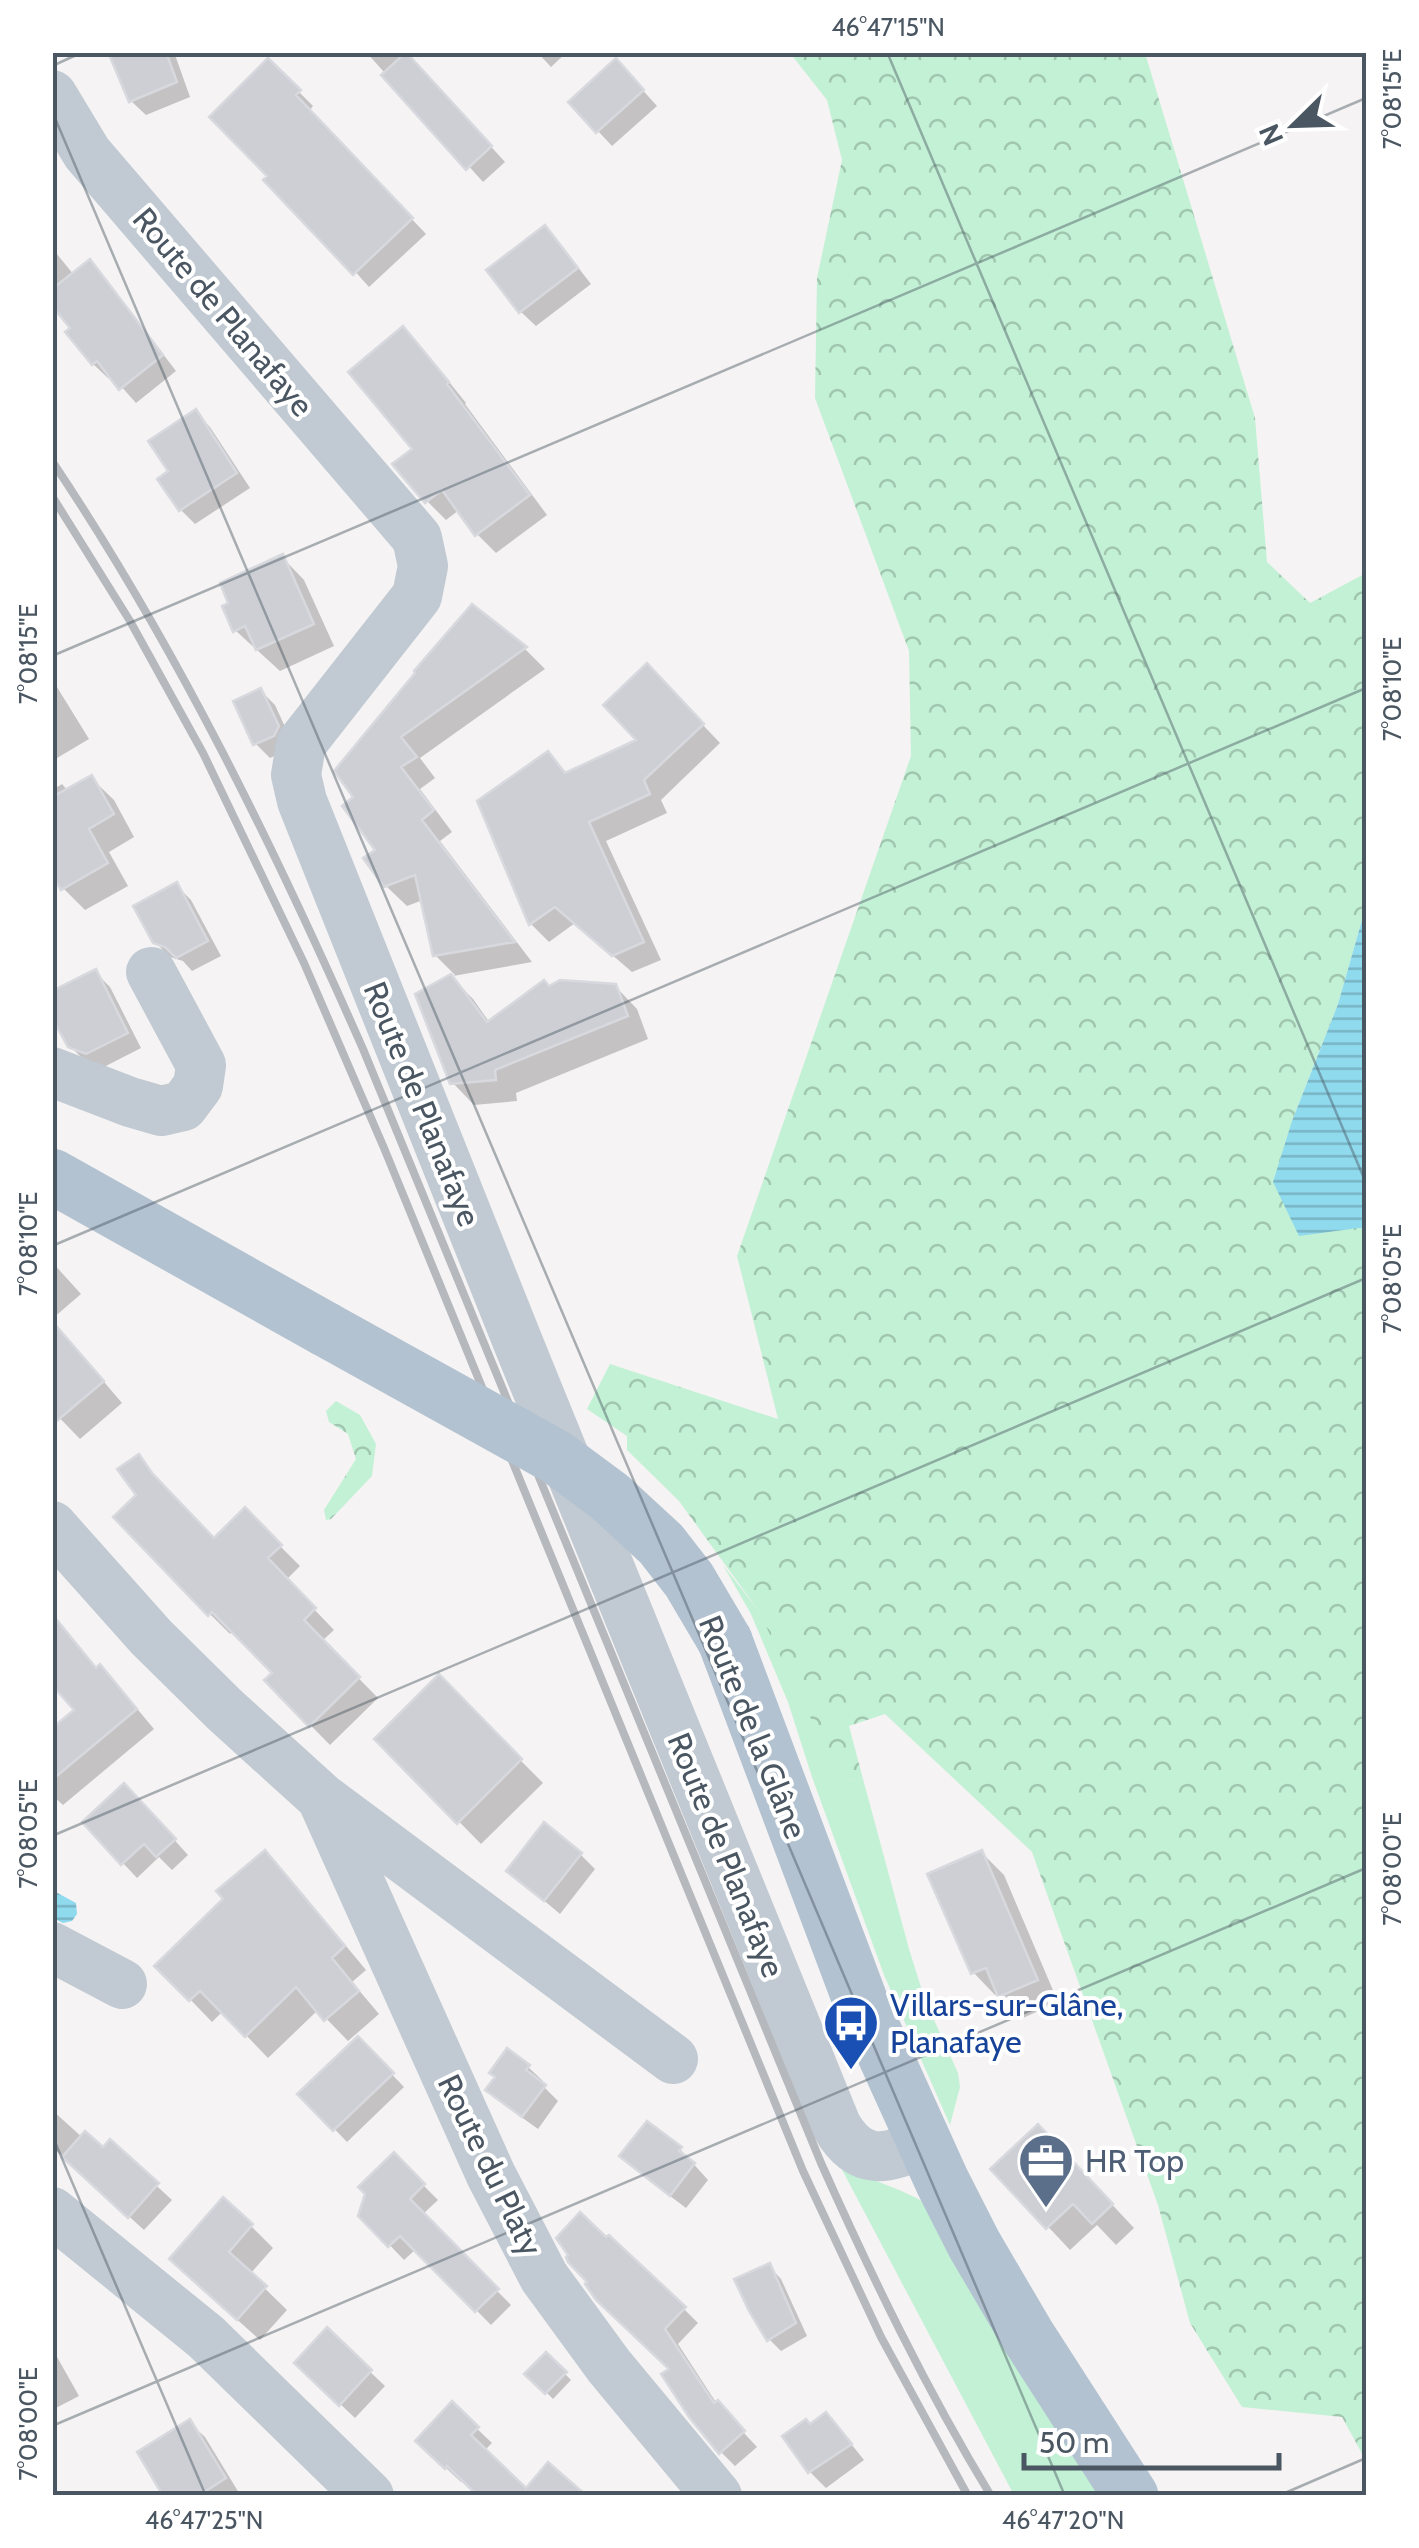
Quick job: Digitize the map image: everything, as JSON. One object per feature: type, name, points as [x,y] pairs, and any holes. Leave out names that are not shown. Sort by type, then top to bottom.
[{"type":"main road","name":"Route de la Glâne","points":[[52,1176],[556,1457],[610,1497],[661,1544],[689,1580],[725,1641],[860,2000],[974,2244],[1131,2496]]},
{"type":"street","name":"Route de Planafaye","points":[[52,95],[87,153],[417,538],[423,566],[416,596],[300,744],[296,775],[302,801],[518,1345],[836,2125],[850,2146],[871,2156],[895,2155],[924,2142]]},
{"type":"street","points":[[52,1072],[161,1111],[183,1106],[198,1086],[200,1065],[151,972]]},
{"type":"street","name":"Route du Platy","points":[[52,1526],[224,1710],[322,1798],[673,2058]]},
{"type":"street","name":"Route du Platy","points":[[322,1798],[491,2175],[544,2277],[609,2366],[717,2496]]},
{"type":"street","points":[[52,1947],[122,1984]]},
{"type":"street","points":[[52,2212],[206,2337],[368,2496]]},
{"type":"green space","points":[[790,53],[1145,53],[1255,418],[1267,562],[1310,603],[1366,573],[1366,906],[1338,1004],[1292,1121],[1358,1228],[1366,1229],[1366,2461],[1342,2417],[1242,2407],[1190,2323],[1158,2205],[1032,1852],[885,1714],[849,1726],[863,1779],[850,1781],[836,1770],[758,1610],[679,1501],[627,1450],[627,1436],[587,1409],[610,1364],[778,1419],[737,1256],[911,756],[909,651],[815,398],[817,278],[842,160],[827,100]]},
{"type":"green space","points":[[336,1401],[360,1415],[376,1444],[372,1476],[326,1520],[324,1510],[356,1459],[348,1434],[329,1422],[326,1411]]},
{"type":"green space","points":[[723,1565],[758,1610],[850,1781],[863,1779],[925,2000],[958,2073],[960,2087],[950,2125],[884,1975],[788,1702],[751,1614]]},
{"type":"green space","points":[[839,2164],[934,2209],[1108,2495],[1014,2495]]},
{"type":"water","points":[[1366,906],[1366,1229],[1299,1236],[1273,1182],[1292,1121],[1338,1004]]},
{"type":"water","points":[[52,1890],[76,1903],[77,1914],[72,1921],[63,1923],[53,1918]]},
{"type":"building","points":[[108,52],[166,52],[177,82],[129,102]]},
{"type":"building","points":[[406,52],[492,146],[466,170],[381,75]]},
{"type":"building","points":[[268,58],[301,90],[296,95],[413,218],[353,275],[263,180],[267,176],[209,117]]},
{"type":"building","points":[[616,58],[644,90],[596,133],[568,102]]},
{"type":"building","points":[[545,225],[578,268],[519,313],[486,270]]},
{"type":"building","points":[[90,259],[163,355],[119,390],[97,361],[92,365],[65,332],[70,328],[52,306],[52,289]]},
{"type":"building","points":[[403,326],[449,382],[530,495],[475,536],[442,490],[425,503],[392,464],[412,449],[348,372]]},
{"type":"building","points":[[196,409],[237,473],[179,511],[157,479],[168,471],[148,441]]},
{"type":"building","points":[[283,554],[314,624],[256,650],[245,626],[233,632],[222,606],[228,603],[220,583]]},
{"type":"building","points":[[472,604],[527,647],[401,737],[417,757],[401,767],[434,810],[422,820],[515,942],[433,956],[415,875],[384,887],[363,858],[375,850],[342,806],[353,797],[334,771]]},
{"type":"building","points":[[647,663],[704,724],[644,780],[650,794],[589,822],[644,942],[612,956],[555,907],[529,925],[477,801],[548,751],[565,773],[636,740],[603,705]]},
{"type":"building","points":[[261,688],[279,726],[274,736],[253,745],[233,701]]},
{"type":"building","points":[[92,775],[114,814],[89,829],[108,863],[61,890],[52,874],[52,797]]},
{"type":"building","points":[[177,882],[208,941],[176,958],[165,947],[153,943],[133,906]]},
{"type":"building","points":[[96,969],[128,1033],[86,1054],[68,1047],[52,1018],[52,991]]},
{"type":"building","points":[[451,974],[487,1022],[544,980],[549,986],[560,980],[616,984],[628,1016],[495,1070],[496,1080],[450,1084],[415,994]]},
{"type":"building","points":[[52,1321],[104,1381],[52,1425]]},
{"type":"building","points":[[139,1454],[214,1538],[245,1507],[282,1545],[268,1558],[316,1608],[304,1620],[360,1677],[309,1727],[264,1680],[272,1673],[212,1612],[208,1616],[113,1517],[136,1495],[117,1469]]},
{"type":"building","points":[[52,1614],[96,1668],[100,1664],[137,1709],[52,1780],[52,1728],[74,1710],[52,1685]]},
{"type":"building","points":[[439,1674],[522,1759],[457,1824],[374,1739]]},
{"type":"building","points":[[124,1783],[176,1839],[156,1857],[144,1844],[121,1865],[82,1822]]},
{"type":"building","points":[[544,1822],[582,1853],[544,1901],[506,1871]]},
{"type":"building","points":[[265,1850],[345,1946],[332,1958],[359,1991],[324,2021],[296,1987],[245,2037],[200,1991],[189,2001],[154,1966],[223,1899],[216,1891]]},
{"type":"building","points":[[982,1850],[1038,1980],[998,1997],[986,1968],[971,1974],[927,1874]]},
{"type":"building","points":[[358,2036],[394,2073],[333,2131],[297,2094]]},
{"type":"building","points":[[507,2048],[530,2065],[526,2070],[546,2085],[522,2117],[485,2090],[495,2077],[489,2073]]},
{"type":"building","points":[[647,2121],[682,2147],[679,2151],[695,2163],[670,2196],[619,2156]]},
{"type":"building","points":[[1038,2124],[1113,2204],[1092,2224],[1073,2204],[1046,2229],[990,2169]]},
{"type":"building","points":[[85,2131],[103,2147],[110,2139],[159,2183],[128,2218],[62,2157]]},
{"type":"building","points":[[394,2152],[425,2184],[410,2199],[499,2289],[475,2312],[400,2236],[388,2247],[358,2216],[365,2194],[358,2187]]},
{"type":"building","points":[[223,2197],[253,2224],[229,2252],[267,2286],[237,2320],[169,2259]]},
{"type":"building","points":[[580,2212],[686,2307],[665,2329],[714,2403],[718,2400],[745,2431],[719,2454],[661,2374],[669,2369],[596,2300],[587,2282],[568,2262],[568,2255],[556,2238]]},
{"type":"building","points":[[770,2263],[796,2323],[767,2341],[734,2279]]},
{"type":"building","points":[[327,2327],[372,2370],[339,2406],[294,2363]]},
{"type":"building","points":[[546,2352],[567,2372],[545,2394],[524,2374]]},
{"type":"building","points":[[452,2401],[479,2427],[471,2435],[526,2488],[548,2462],[587,2496],[478,2496],[415,2441]]},
{"type":"building","points":[[826,2412],[852,2444],[808,2473],[782,2436],[806,2419],[810,2424]]},
{"type":"building","points":[[190,2419],[226,2478],[198,2496],[163,2496],[137,2452]]},
{"type":"railway","points":[[52,461],[181,675],[258,822],[329,973],[821,2163],[901,2332],[991,2496]]},
{"type":"railway","points":[[52,496],[130,621],[203,753],[304,963],[384,1148],[803,2171],[881,2337],[968,2496]]},
{"type":"place","name":"Villars-sur-Glâne, Planafaye","points":[[851,2072]]},
{"type":"place","name":"HR Top","points":[[1046,2210]]}]
